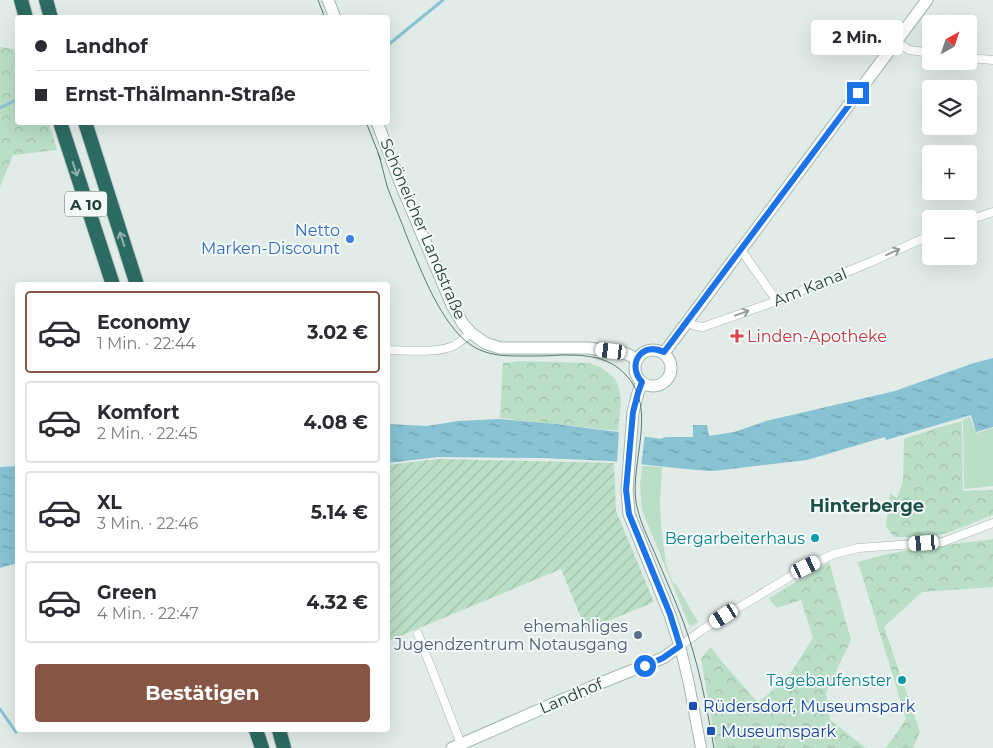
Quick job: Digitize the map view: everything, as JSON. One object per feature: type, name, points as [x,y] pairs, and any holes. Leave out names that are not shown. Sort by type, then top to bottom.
[{"type":"highway","points":[[21,0],[25,15]]},
{"type":"highway","points":[[46,0],[50,15]]},
{"type":"highway","name":"A 10","points":[[61,125],[112,282]]},
{"type":"highway","name":"A 10","points":[[86,125],[136,282]]},
{"type":"highway","points":[[257,732],[262,748]]},
{"type":"highway","points":[[280,732],[284,748]]},
{"type":"main road","points":[[328,0],[334,15]]},
{"type":"main road","points":[[664,352],[927,0]]},
{"type":"main road","name":"Schöneicher Landstraße","points":[[378,125],[452,305],[462,324],[471,333]]},
{"type":"main road","points":[[471,333],[480,341],[500,348],[588,348],[627,354],[636,359]]},
{"type":"main road","points":[[649,350],[664,352],[671,362],[671,373],[668,379],[664,383],[653,386],[642,382],[635,372],[636,359],[639,355],[649,350]]},
{"type":"main road","points":[[642,382],[633,412],[627,483],[629,514],[670,614],[680,646]]},
{"type":"main road","name":"Landhof","points":[[456,746],[663,658],[680,646]]},
{"type":"street","points":[[896,41],[909,50],[922,52]]},
{"type":"street","points":[[978,59],[993,60]]},
{"type":"street","points":[[977,217],[993,212]]},
{"type":"street","name":"Am Kanal","points":[[687,323],[703,327],[777,300],[922,239]]},
{"type":"street","points":[[741,250],[777,300]]},
{"type":"street","points":[[390,350],[430,351],[455,345],[471,333]]},
{"type":"street","points":[[700,748],[689,684],[680,646],[732,611],[806,567],[834,554],[858,548],[943,542],[993,523]]},
{"type":"street","name":"Landhof","points":[[418,634],[456,746]]},
{"type":"green space","points":[[0,47],[13,49],[15,52],[15,125],[50,125],[57,150],[13,155],[0,187]]},
{"type":"green space","points":[[519,361],[589,363],[610,374],[616,381],[621,398],[618,431],[500,418],[503,363]]},
{"type":"green space","points":[[970,417],[976,433],[993,428],[993,486],[964,489],[963,419]]},
{"type":"green space","points":[[962,421],[963,491],[993,490],[993,515],[950,532],[931,537],[894,537],[886,527],[890,493],[897,498],[903,482],[904,439]]},
{"type":"green space","points":[[437,459],[614,463],[616,511],[654,602],[586,630],[561,569],[390,640],[390,465]]},
{"type":"green space","points":[[642,466],[662,467],[661,526],[666,564],[673,583],[676,584],[698,622],[692,626],[689,625],[642,510],[640,485]]},
{"type":"green space","points":[[993,539],[993,587],[922,592],[884,627],[920,732],[913,748],[886,748],[906,719],[858,562],[908,550]]},
{"type":"green space","points":[[829,562],[851,640],[826,693],[830,720],[866,748],[716,748],[701,658],[711,647],[758,703],[788,677],[813,638],[801,600],[777,608],[769,598]]},
{"type":"water","points":[[993,358],[993,427],[976,432],[971,415],[886,440],[885,437],[807,460],[714,471],[610,461],[543,458],[438,457],[390,463],[390,424],[427,426],[458,421],[500,419],[555,424],[660,439],[666,437],[693,437],[693,425],[707,425],[709,436],[734,432],[766,421],[895,391]]},
{"type":"water","points":[[15,466],[15,564],[0,568],[0,467]]},
{"type":"pier","points":[[619,430],[645,434],[641,467],[617,464]]},
{"type":"waterway","points":[[390,43],[443,0]]},
{"type":"waterway","points":[[0,108],[15,100]]},
{"type":"waterway","points":[[0,709],[15,731]]},
{"type":"tram line","points":[[318,0],[324,15]]},
{"type":"tram line","points":[[367,125],[381,160]]},
{"type":"tram line","points":[[378,153],[389,192],[425,280],[441,311],[460,336],[477,349],[496,355],[571,355],[588,356],[604,360],[626,375],[635,389],[640,403],[642,419],[635,486],[637,508],[689,637],[714,748]]},
{"type":"place","name":"Netto Marken-Discount","points":[[350,239]]},
{"type":"place","name":"Linden-Apotheke","points":[[737,336]]},
{"type":"place","name":"Bergarbeiterhaus","points":[[815,538]]},
{"type":"place","name":"ehemahliges Jugendzentrum Notausgang","points":[[638,635]]},
{"type":"place","name":"Tagebaufenster","points":[[902,680]]},
{"type":"place","name":"Rüdersdorf, Museumspark","points":[[693,706]]},
{"type":"place","name":"Museumspark","points":[[711,731]]},
{"type":"district","name":"Hinterberge","points":[[867,506]]},
{"type":"route","points":[[645,666],[663,658],[680,646],[670,614],[629,514],[626,490],[633,412],[642,382],[635,372],[636,359],[639,355],[649,350],[654,349],[664,352],[858,93]]}]
